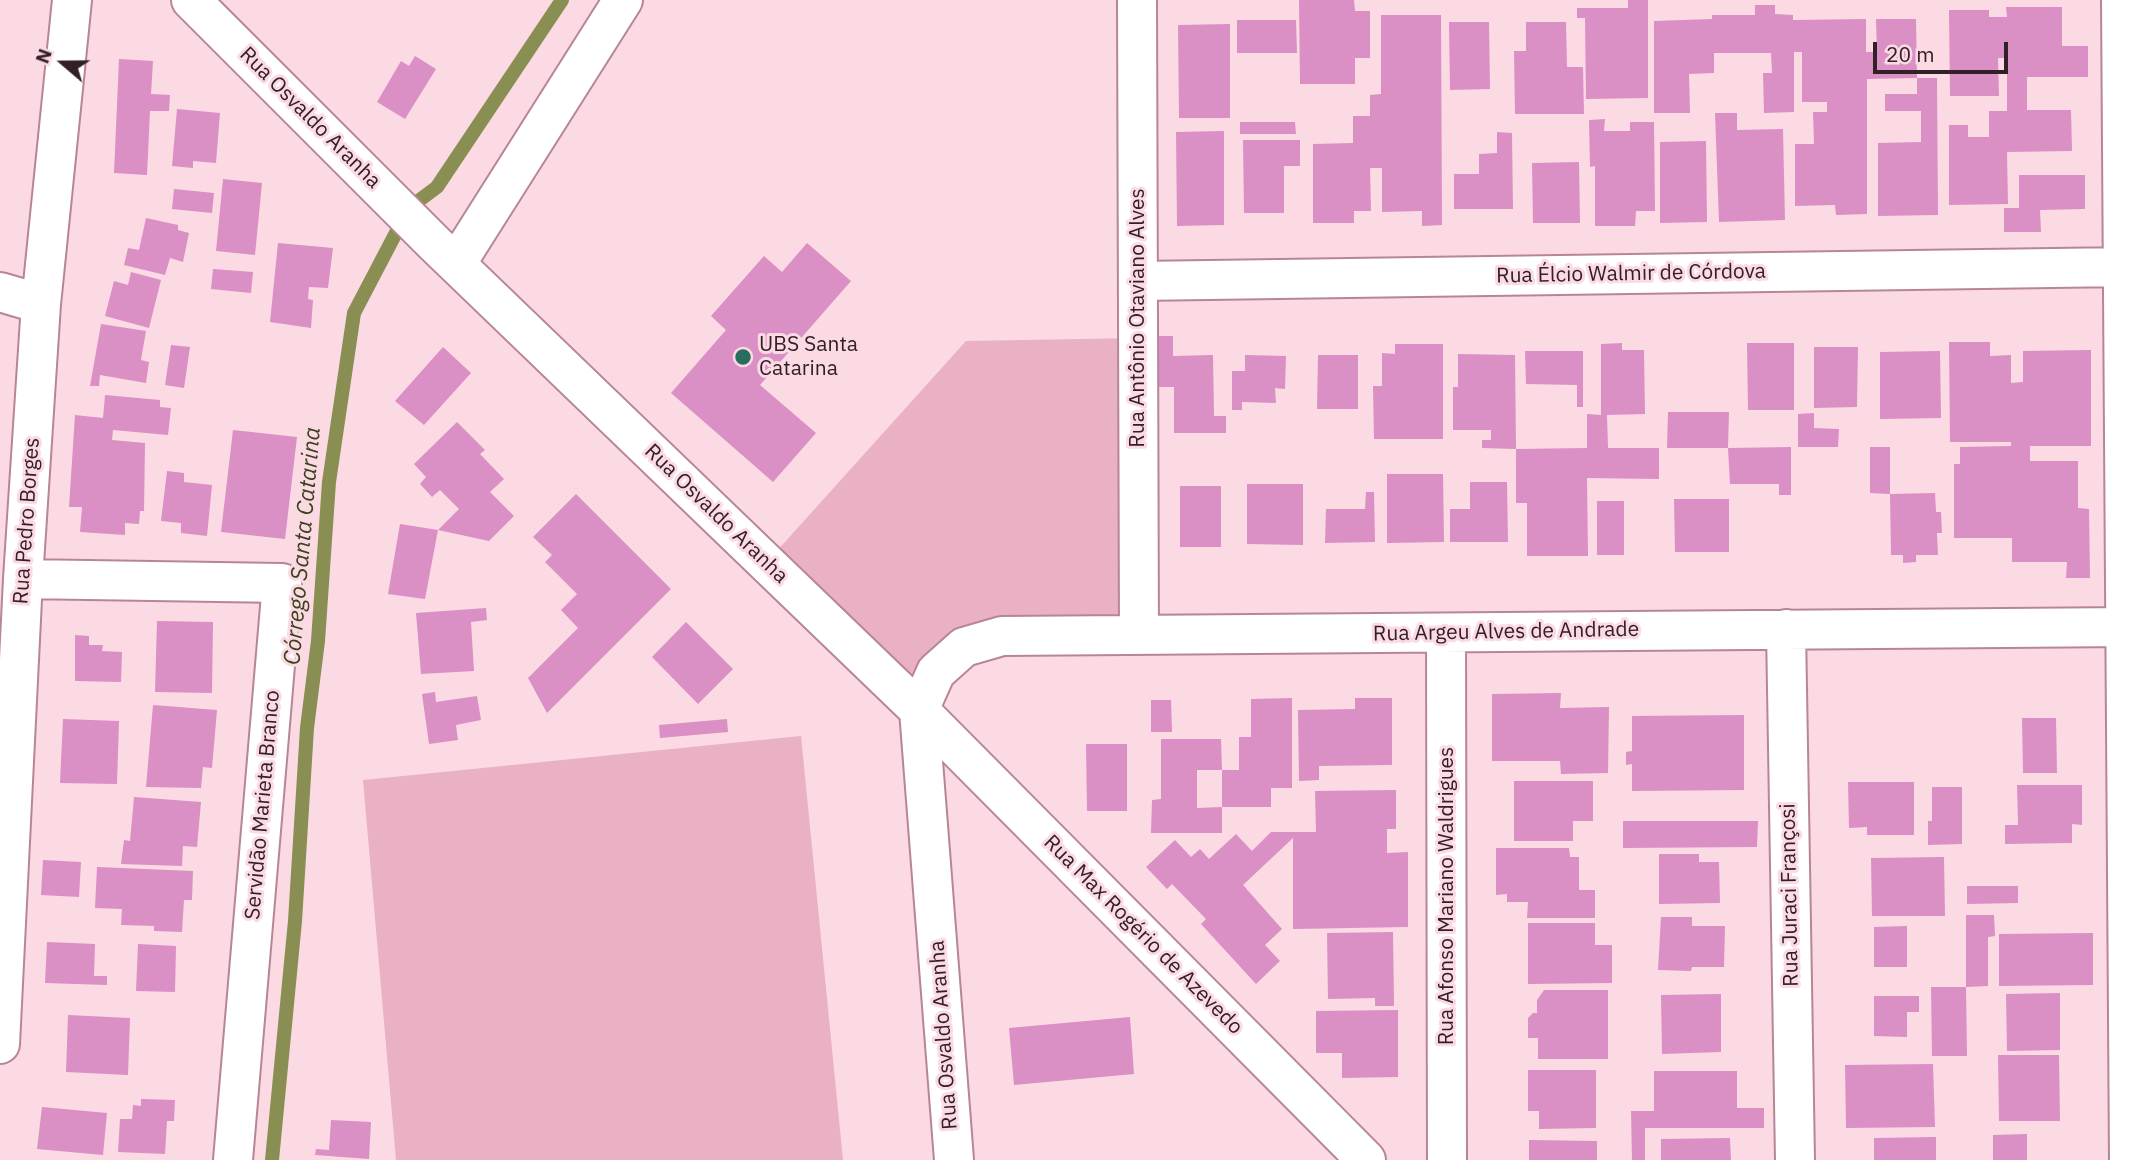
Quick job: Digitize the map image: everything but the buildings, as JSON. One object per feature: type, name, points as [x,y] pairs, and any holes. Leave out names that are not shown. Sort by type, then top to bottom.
[{"type":"street","name":"Rua Pedro Borges","points":[[0,1044],[23,579],[41,304],[72,0]]},
{"type":"street","name":"Rua Osvaldo Aranha","points":[[191,0],[445,253],[919,710],[954,1160]]},
{"type":"street","points":[[445,253],[624,0]]},
{"type":"street","name":"Rua Antônio Otaviano Alves","points":[[1137,0],[1139,635]]},
{"type":"street","points":[[2121,0],[2129,1160]]},
{"type":"street","name":"Rua Élcio Walmir de Córdova","points":[[1138,281],[2123,267]]},
{"type":"street","points":[[0,292],[41,304]]},
{"type":"street","name":"Servidão Marieta Branco","points":[[23,579],[282,583],[233,1160]]},
{"type":"street","name":"Rua Argeu Alves de Andrade","points":[[919,710],[936,673],[964,647],[1002,636],[2127,627]]},
{"type":"street","name":"Rua Juraci Françosi","points":[[1786,629],[1795,1160]]},
{"type":"street","name":"Rua Afonso Mariano Waldrigues","points":[[1446,633],[1447,1160]]},
{"type":"street","name":"Rua Max Rogério de Azevedo","points":[[919,710],[1366,1160]]},
{"type":"shaded area","points":[[1138,338],[1139,635],[1002,636],[919,710],[766,563],[966,341]]},
{"type":"shaded area","points":[[801,736],[843,1160],[396,1160],[363,780]]},
{"type":"waterway","name":"Córrego Santa Catarina","points":[[272,1160],[295,921],[307,728],[318,641],[329,482],[354,313],[409,208],[437,187],[562,0]]},
{"type":"place","name":"UBS Santa Catarina","points":[[743,357]]}]
